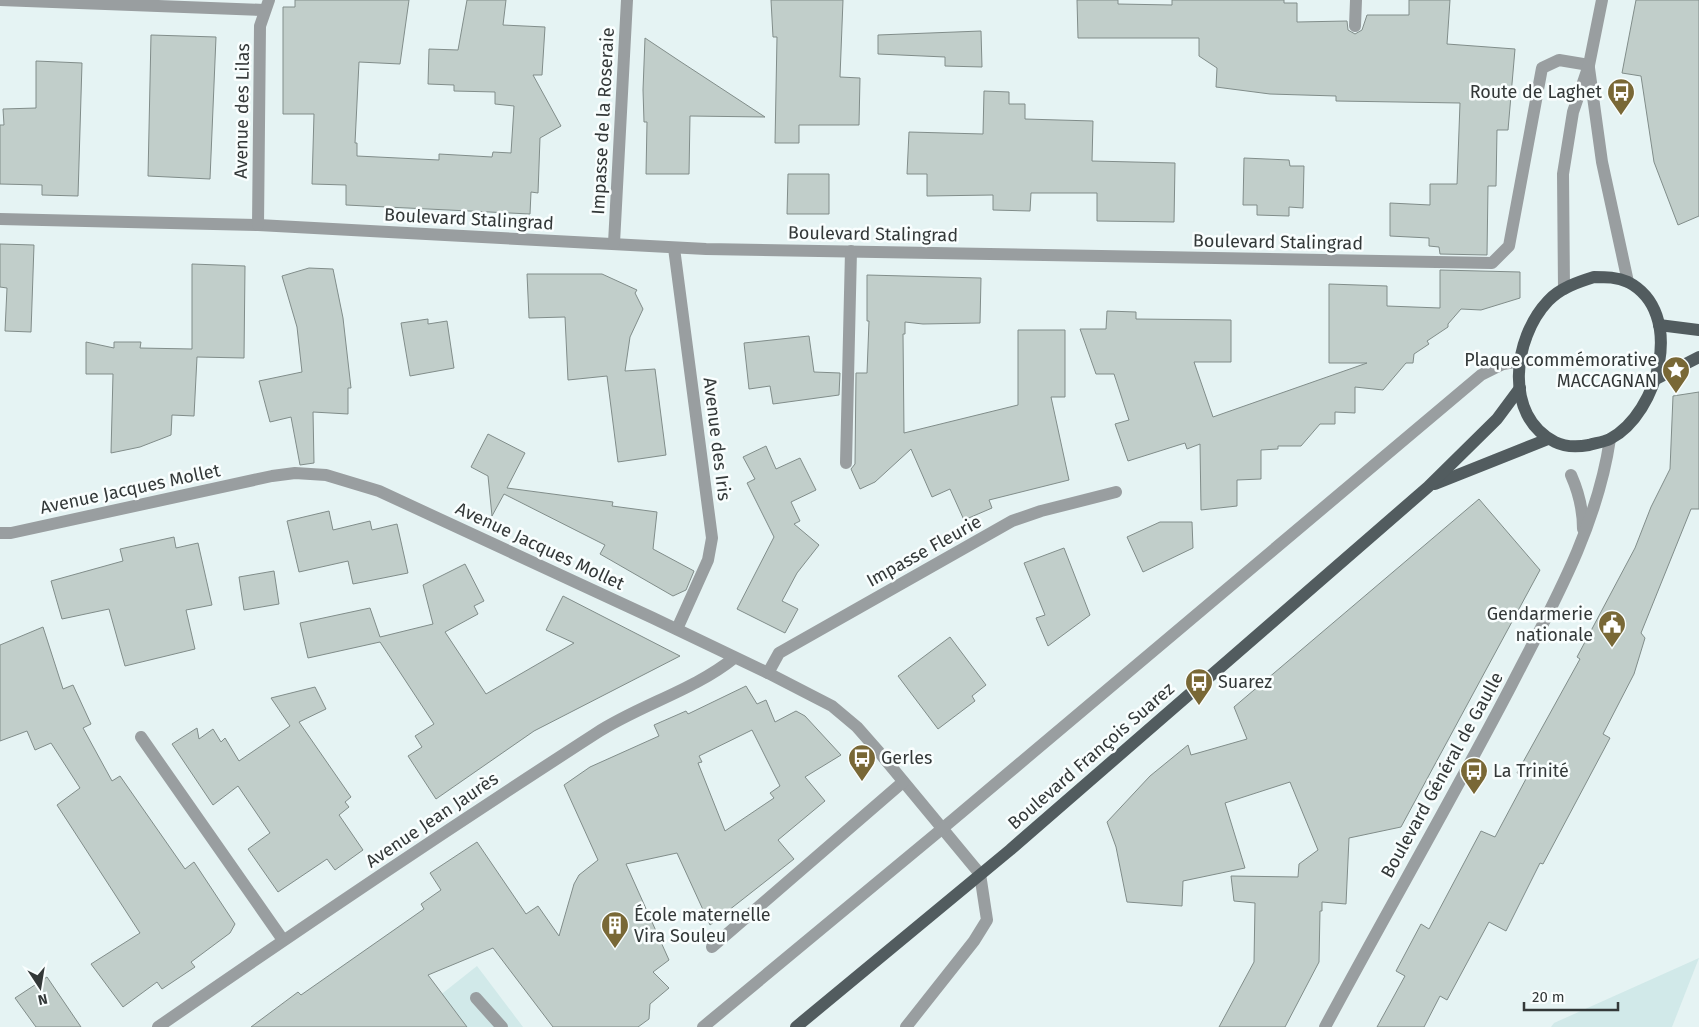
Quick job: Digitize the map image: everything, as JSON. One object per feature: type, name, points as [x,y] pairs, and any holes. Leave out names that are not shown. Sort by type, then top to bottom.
[{"type":"main road","points":[[1594,277],[1613,277],[1628,282],[1648,300],[1659,325],[1661,343],[1656,379],[1638,413],[1625,428],[1610,439],[1585,446],[1572,446],[1559,444],[1548,439],[1536,430],[1527,418],[1522,403],[1518,374],[1527,336],[1537,314],[1549,300],[1564,288],[1594,277]]},
{"type":"main road","points":[[1659,325],[1699,330]]},
{"type":"main road","points":[[1656,379],[1699,357]]},
{"type":"main road","name":"Boulevard François Suarez","points":[[796,1027],[980,874],[1428,487],[1497,419],[1520,388]]},
{"type":"main road","name":"Boulevard François Suarez","points":[[1428,487],[1548,439]]},
{"type":"street","points":[[0,0],[266,5]]},
{"type":"street","name":"Impasse de la Roseraie","points":[[614,243],[627,0]]},
{"type":"street","points":[[1355,26],[1356,0]]},
{"type":"street","points":[[1564,288],[1563,174],[1573,112],[1589,65],[1602,0]]},
{"type":"street","name":"Avenue des Lilas","points":[[258,224],[260,26],[266,5]]},
{"type":"street","name":"Boulevard Stalingrad","points":[[0,219],[258,224],[614,243],[674,248],[1492,263],[1509,246],[1542,68],[1559,60],[1589,65]]},
{"type":"street","points":[[1589,65],[1602,162],[1628,282]]},
{"type":"street","name":"Avenue des Iris","points":[[674,248],[712,538],[708,560],[676,629]]},
{"type":"street","points":[[846,463],[851,251]]},
{"type":"street","points":[[703,1027],[943,828],[1481,375],[1503,364],[1520,360]]},
{"type":"street","name":"Boulevard Général de Gaulle","points":[[1325,1027],[1496,713],[1570,571],[1601,489],[1610,439]]},
{"type":"street","name":"Avenue Jacques Mollet","points":[[0,533],[12,533],[272,476],[295,473],[326,475],[379,491],[676,629],[832,706],[856,727],[980,874]]},
{"type":"street","name":"Boulevard Général de Gaulle","points":[[1571,475],[1582,506],[1583,536]]},
{"type":"street","name":"Impasse Fleurie","points":[[768,673],[779,653],[1012,521],[1041,511],[1116,492]]},
{"type":"street","name":"Avenue Jean Jaurès","points":[[158,1027],[284,940],[610,724],[716,672],[734,658]]},
{"type":"street","points":[[141,737],[284,940]]},
{"type":"street","points":[[712,947],[903,782]]},
{"type":"street","points":[[906,1027],[974,941],[987,920],[980,874]]},
{"type":"street","points":[[476,998],[502,1027]]},
{"type":"shaded area","points":[[1699,958],[1672,1027],[1551,1027],[1554,1023]]},
{"type":"shaded area","points":[[477,966],[523,1027],[400,1027]]},
{"type":"building","points":[[295,0],[409,0],[400,64],[359,62],[355,143],[357,143],[357,156],[439,160],[439,154],[492,157],[493,152],[511,153],[514,106],[495,104],[495,92],[454,91],[454,85],[428,84],[429,49],[458,50],[467,0],[506,0],[503,25],[545,27],[542,75],[533,75],[561,126],[540,138],[538,193],[531,192],[530,214],[346,205],[346,185],[312,184],[314,114],[283,114],[283,7],[295,7]]},
{"type":"building","points":[[771,0],[843,0],[840,77],[860,78],[859,125],[799,125],[799,143],[775,143],[777,37],[773,37]]},
{"type":"building","points":[[1077,0],[1118,0],[1118,4],[1172,5],[1172,0],[1284,0],[1284,3],[1297,3],[1297,22],[1347,21],[1348,30],[1355,34],[1362,30],[1367,15],[1409,15],[1409,0],[1450,0],[1447,44],[1515,49],[1508,130],[1497,130],[1496,186],[1488,186],[1487,255],[1440,254],[1439,247],[1429,246],[1429,238],[1390,236],[1390,203],[1430,205],[1430,184],[1457,184],[1460,103],[1336,101],[1336,96],[1270,94],[1216,87],[1217,68],[1199,56],[1199,38],[1078,38]]},
{"type":"building","points":[[1636,0],[1699,0],[1699,216],[1678,225],[1654,162],[1641,76],[1622,73]]},
{"type":"building","points":[[981,31],[982,67],[945,66],[945,57],[878,54],[878,35]]},
{"type":"building","points":[[151,35],[216,37],[210,179],[148,176]]},
{"type":"building","points":[[645,38],[765,117],[690,116],[689,174],[646,174],[647,122],[644,122],[643,90]]},
{"type":"building","points":[[36,61],[82,63],[78,196],[42,195],[42,185],[0,184],[0,125],[4,125],[3,109],[36,108]]},
{"type":"building","points":[[984,91],[1009,92],[1009,104],[1025,104],[1025,119],[1093,121],[1092,161],[1175,163],[1174,222],[1097,221],[1097,193],[1031,193],[1030,211],[993,210],[993,195],[927,196],[927,174],[907,174],[909,132],[983,134]]},
{"type":"building","points":[[1244,158],[1289,160],[1290,166],[1304,166],[1303,208],[1289,207],[1289,216],[1257,215],[1257,205],[1243,205]]},
{"type":"building","points":[[788,174],[829,174],[829,214],[787,214]]},
{"type":"building","points":[[0,244],[34,245],[31,332],[5,331],[7,288],[0,287]]},
{"type":"building","points":[[192,264],[245,266],[244,358],[197,357],[194,416],[172,415],[171,435],[140,447],[111,453],[113,374],[86,374],[86,342],[114,348],[114,342],[141,342],[140,348],[192,349]]},
{"type":"building","points":[[309,268],[333,269],[343,318],[351,388],[348,388],[348,414],[313,412],[314,463],[300,465],[291,417],[270,422],[259,381],[302,372],[297,327],[282,276]]},
{"type":"building","points":[[1440,270],[1520,272],[1520,298],[1481,310],[1461,309],[1448,324],[1448,327],[1427,341],[1429,344],[1414,354],[1413,363],[1406,363],[1383,390],[1355,387],[1355,413],[1335,412],[1335,424],[1320,424],[1301,446],[1278,446],[1278,449],[1261,450],[1261,479],[1237,480],[1237,506],[1201,510],[1200,444],[1187,449],[1185,443],[1128,461],[1115,424],[1129,420],[1114,374],[1096,374],[1080,329],[1106,329],[1107,311],[1136,312],[1136,319],[1231,320],[1231,362],[1194,362],[1213,417],[1367,363],[1329,363],[1329,284],[1387,286],[1387,306],[1440,308]]},
{"type":"building","points":[[527,274],[602,274],[637,290],[635,293],[643,309],[630,337],[625,371],[655,369],[666,455],[618,462],[607,376],[568,380],[565,317],[529,318]]},
{"type":"building","points":[[867,275],[981,278],[980,323],[923,324],[905,322],[905,334],[903,334],[904,433],[1018,405],[1018,330],[1065,330],[1065,397],[1051,397],[1069,480],[989,500],[992,508],[964,520],[950,489],[932,497],[911,449],[875,482],[860,489],[851,469],[855,464],[856,373],[867,373],[869,321],[867,321]]},
{"type":"building","points":[[428,319],[428,324],[447,321],[454,368],[410,376],[401,323]]},
{"type":"building","points":[[809,336],[814,372],[840,373],[839,395],[773,404],[770,386],[749,389],[744,343]]},
{"type":"building","points":[[1699,392],[1699,509],[1691,509],[1641,633],[1645,638],[1634,674],[1603,734],[1610,738],[1543,864],[1540,863],[1506,931],[1489,922],[1447,1000],[1440,996],[1424,1027],[1377,1027],[1405,976],[1396,971],[1421,924],[1429,929],[1481,831],[1495,837],[1527,777],[1517,773],[1580,659],[1577,657],[1635,548],[1651,507],[1670,469],[1673,396]]},
{"type":"building","points":[[488,434],[525,453],[507,488],[613,502],[612,506],[657,512],[653,549],[694,571],[686,590],[673,596],[600,554],[605,545],[504,494],[492,516],[488,476],[471,467]]},
{"type":"building","points":[[766,446],[776,469],[800,458],[816,490],[791,502],[800,521],[794,524],[819,545],[797,573],[782,601],[798,609],[785,633],[737,609],[774,537],[747,483],[755,479],[743,457]]},
{"type":"building","points":[[1479,499],[1540,570],[1401,827],[1349,838],[1346,904],[1322,902],[1322,911],[1320,911],[1319,962],[1285,1027],[1219,1027],[1254,962],[1255,903],[1234,901],[1231,876],[1298,877],[1299,864],[1318,850],[1290,782],[1225,803],[1245,868],[1183,881],[1182,906],[1127,902],[1116,847],[1107,822],[1150,776],[1188,745],[1191,755],[1247,739],[1234,707]]},
{"type":"building","points":[[329,511],[333,530],[370,521],[372,530],[397,524],[408,573],[353,584],[348,561],[299,572],[287,521]]},
{"type":"building","points":[[1160,522],[1192,522],[1193,548],[1143,572],[1127,537]]},
{"type":"building","points":[[174,537],[176,548],[198,543],[212,605],[186,610],[195,649],[125,666],[109,609],[62,619],[51,581],[123,561],[120,549]]},
{"type":"building","points":[[1064,548],[1090,615],[1048,646],[1036,618],[1045,615],[1024,563]]},
{"type":"building","points":[[465,564],[484,601],[474,606],[478,614],[445,632],[486,694],[574,643],[546,630],[563,596],[680,656],[534,731],[436,799],[408,756],[422,747],[415,736],[434,724],[380,642],[308,658],[300,623],[370,608],[380,637],[433,624],[423,585]]},
{"type":"building","points":[[274,571],[279,604],[244,610],[239,577]]},
{"type":"building","points":[[43,627],[63,689],[73,685],[91,724],[83,728],[112,781],[120,776],[185,869],[194,862],[235,924],[230,933],[191,962],[195,967],[162,989],[157,982],[123,1007],[91,964],[140,933],[57,805],[80,788],[51,743],[35,750],[27,731],[0,741],[0,645]]},
{"type":"building","points":[[950,637],[986,685],[972,696],[975,701],[938,729],[898,676]]},
{"type":"building","points":[[746,686],[757,704],[766,700],[775,722],[796,711],[805,716],[841,755],[805,777],[825,801],[778,840],[794,859],[710,925],[677,853],[626,864],[669,960],[653,972],[669,988],[650,1004],[649,1019],[638,1027],[553,1027],[493,948],[428,975],[467,1027],[251,1027],[298,992],[301,995],[424,909],[421,904],[441,890],[430,873],[477,842],[526,914],[538,906],[559,936],[574,884],[579,875],[598,860],[564,785],[590,767],[659,736],[654,725],[686,711],[688,714]],"holes":[[[752,730],[780,786],[770,793],[774,798],[725,831],[698,763],[702,762],[699,756]]]},
{"type":"building","points":[[315,687],[326,709],[299,722],[351,797],[345,802],[349,807],[339,815],[363,850],[335,870],[327,859],[278,892],[248,849],[270,833],[238,786],[213,805],[172,744],[197,728],[199,739],[213,729],[221,742],[225,738],[239,761],[290,726],[271,698]]},
{"type":"building","points":[[47,977],[81,1027],[36,1027],[15,998]]},
{"type":"place","name":"Route de Laghet","points":[[1621,116]]},
{"type":"place","name":"Plaque commémorative MACCAGNAN","points":[[1676,394]]},
{"type":"place","name":"Gendarmerie nationale","points":[[1612,648]]},
{"type":"place","name":"Suarez","points":[[1199,706]]},
{"type":"place","name":"Gerles","points":[[862,782]]},
{"type":"place","name":"La Trinité","points":[[1474,795]]},
{"type":"place","name":"École maternelle Vira Souleu","points":[[615,949]]}]
